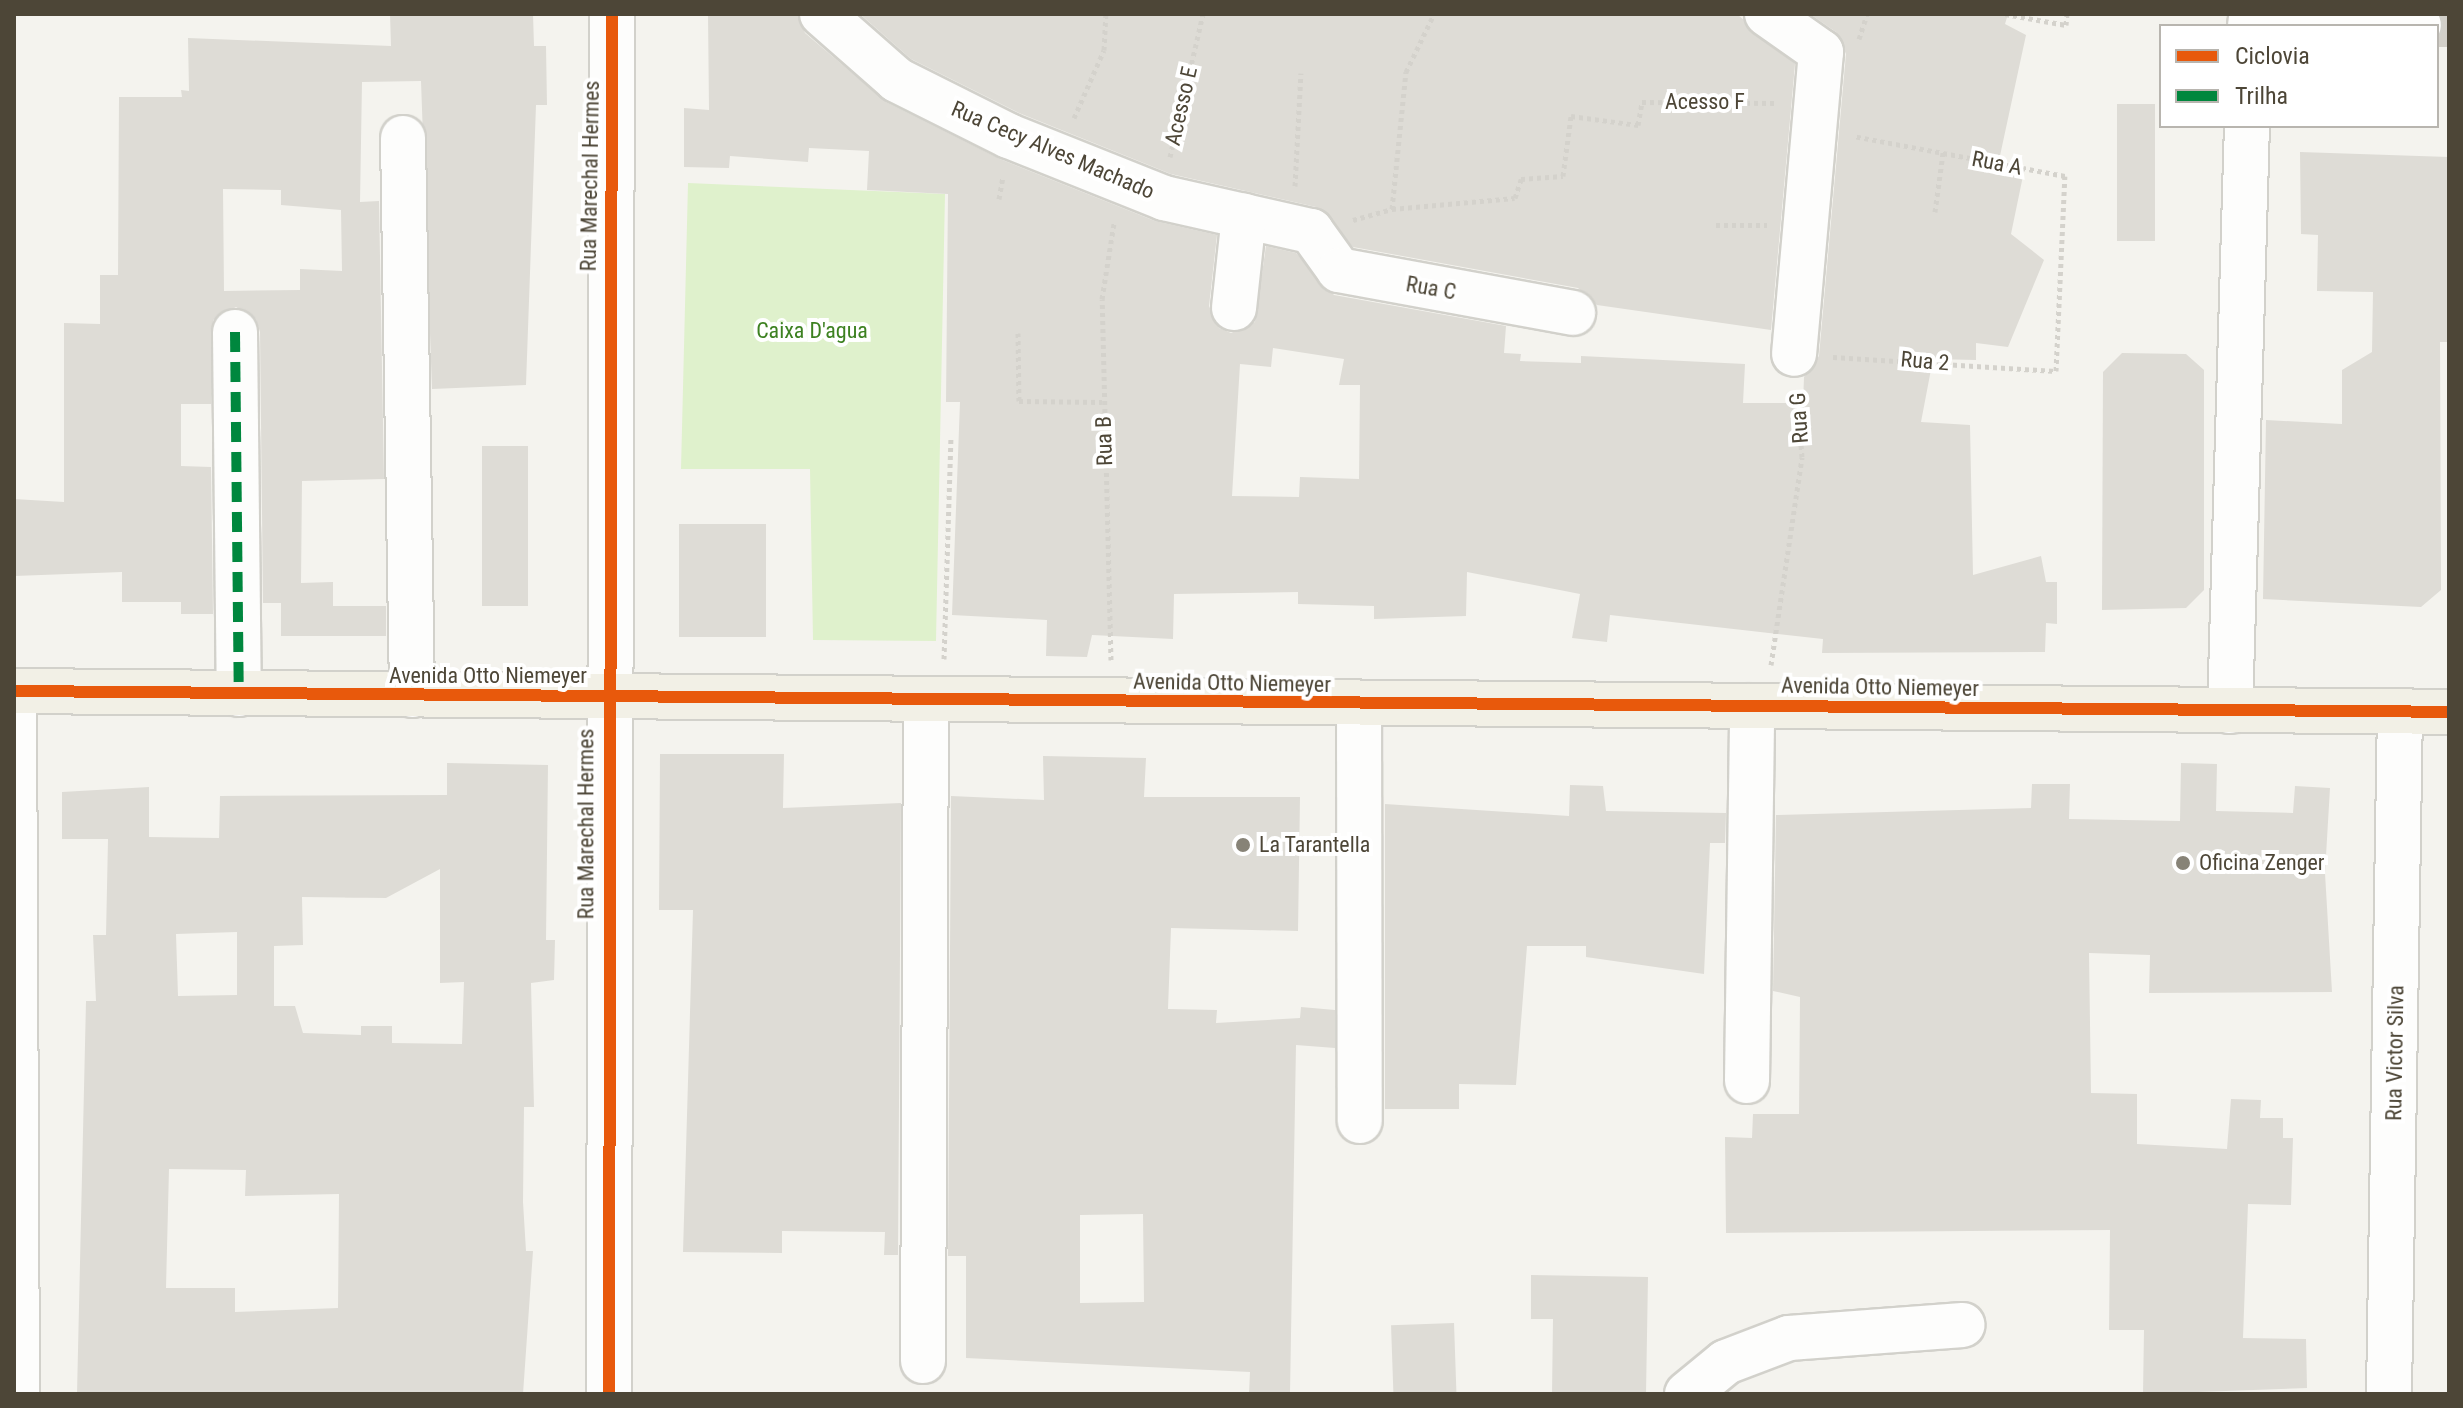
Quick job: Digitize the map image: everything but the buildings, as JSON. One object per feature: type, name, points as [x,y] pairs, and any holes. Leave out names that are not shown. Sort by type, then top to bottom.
[{"type":"main road","name":"Avenida Otto Niemeyer","points":[[14,691],[1359,706],[2449,712]]},
{"type":"street","name":"Rua Marechal Hermes","points":[[609,1394],[605,697],[612,14]]},
{"type":"street","name":"Rua Cecy Alves Machado","points":[[822,14],[897,80],[1065,161],[1164,198],[1302,229]]},
{"type":"street","points":[[1767,14],[1821,52],[1794,354]]},
{"type":"street","points":[[2250,24],[2251,18],[2395,24]]},
{"type":"street","points":[[2230,711],[2247,128]]},
{"type":"street","points":[[403,138],[412,695]]},
{"type":"street","points":[[1234,308],[1244,216]]},
{"type":"street","name":"Rua C","points":[[1302,229],[1339,270],[1573,313]]},
{"type":"street","points":[[235,332],[239,694]]},
{"type":"street","points":[[14,691],[17,1394]]},
{"type":"street","points":[[923,1361],[926,699]]},
{"type":"street","points":[[1359,706],[1360,1121]]},
{"type":"street","points":[[1747,1081],[1758,706]]},
{"type":"street","name":"Rua Victor Silva","points":[[2389,1394],[2400,711]]},
{"type":"street","points":[[1687,1394],[1726,1362],[1789,1338],[1963,1325]]},
{"type":"path","points":[[1065,161],[1079,97],[1104,50],[1106,14]]},
{"type":"path","points":[[1392,209],[1406,72],[1434,14]]},
{"type":"path","points":[[2005,14],[2066,25],[2067,14]]},
{"type":"path","points":[[1301,73],[1302,229]]},
{"type":"path","points":[[1935,212],[1943,153]]},
{"type":"path","points":[[1716,225],[1804,226]]},
{"type":"path","points":[[1018,333],[1019,401],[1102,402]]},
{"type":"path","points":[[945,616],[951,439]]},
{"type":"green space","name":"Caixa D'agua","points":[[688,183],[945,194],[936,641],[813,640],[810,469],[681,469]]},
{"type":"tunnel","points":[[2439,25],[2449,25]]},
{"type":"marked path","points":[[235,332],[239,694]]},
{"type":"cycle path","points":[[609,1394],[612,14]]},
{"type":"cycle path","points":[[14,691],[2449,712]]},
{"type":"place","name":"La Tarantella","points":[[1243,845]]},
{"type":"place","name":"Oficina Zenger","points":[[2183,863]]}]
